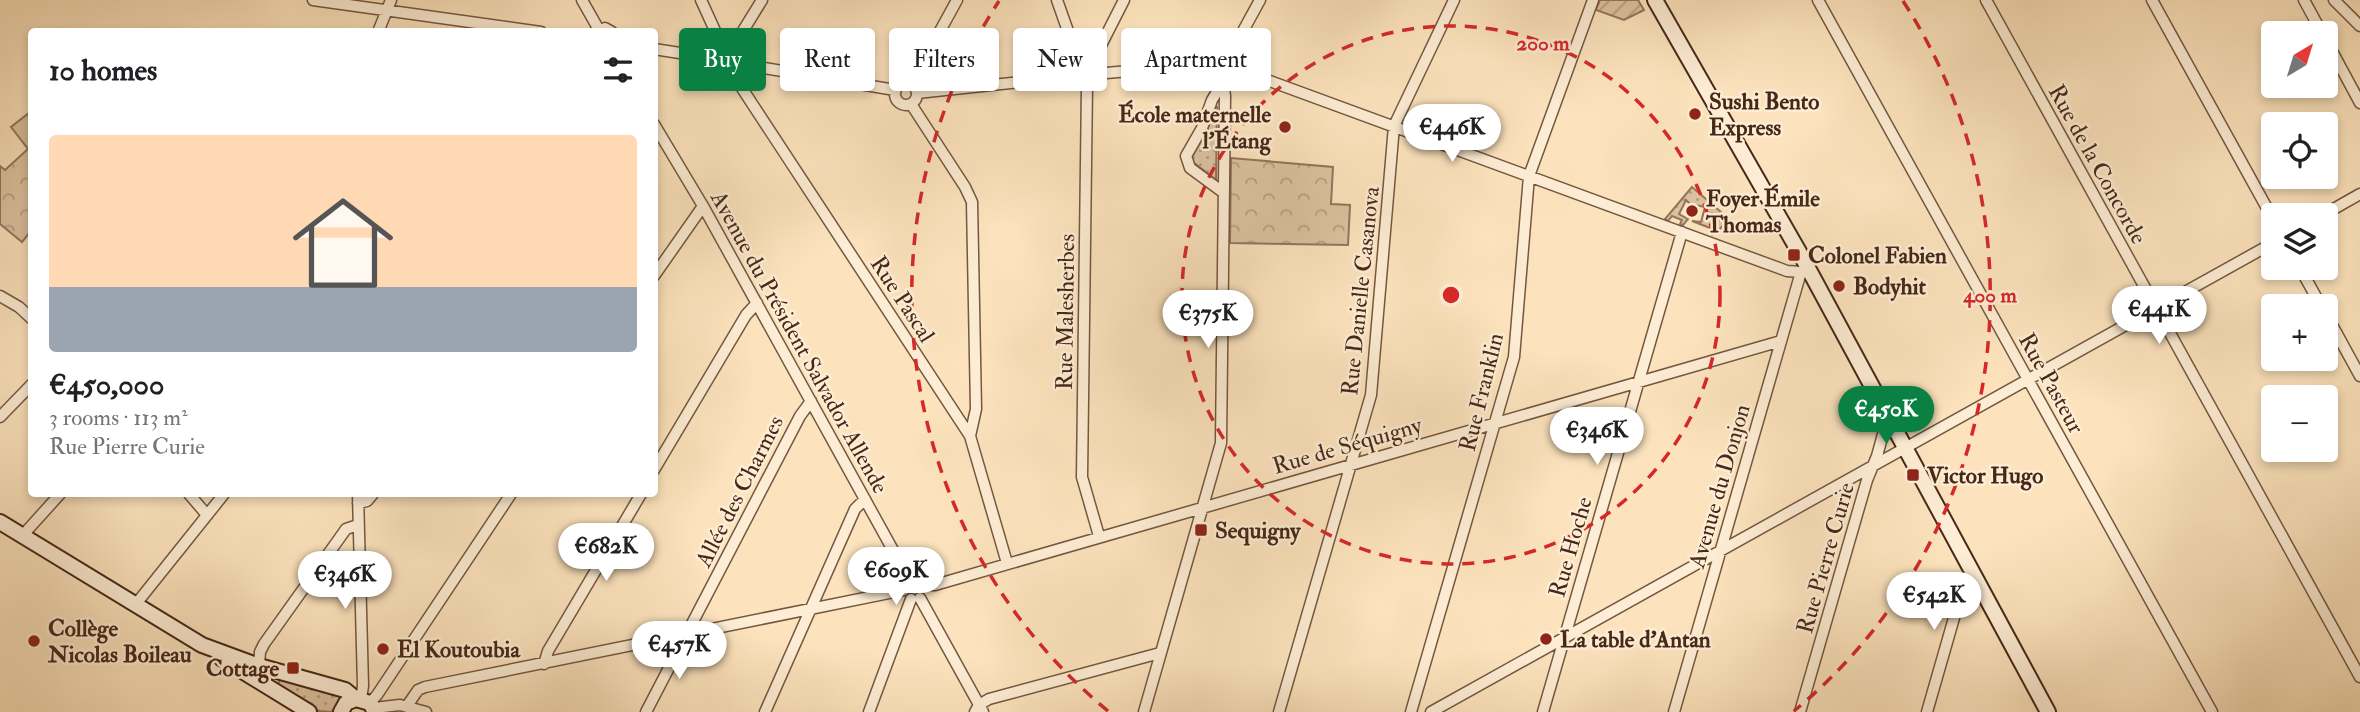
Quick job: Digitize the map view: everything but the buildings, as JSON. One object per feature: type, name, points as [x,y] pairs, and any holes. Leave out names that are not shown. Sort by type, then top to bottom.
[{"type":"street","points":[[313,0],[389,5],[518,28]]},
{"type":"street","points":[[582,0],[596,28]]},
{"type":"street","points":[[701,0],[717,28]]},
{"type":"street","points":[[741,28],[762,0]]},
{"type":"street","points":[[943,28],[957,0]]},
{"type":"street","points":[[1057,0],[1068,28]]},
{"type":"street","points":[[1107,31],[1124,0]]},
{"type":"street","points":[[1245,28],[1260,0]]},
{"type":"street","name":"Rue Danielle Casanova","points":[[1279,712],[1371,395],[1394,126],[1454,0]]},
{"type":"street","name":"Rue Franklin","points":[[1411,712],[1515,347],[1530,176],[1593,0]]},
{"type":"street","points":[[1655,0],[1907,448],[2048,712]]},
{"type":"street","name":"Rue Pasteur","points":[[1818,0],[2212,712]]},
{"type":"street","name":"Rue de la Concorde","points":[[1986,0],[2360,677]]},
{"type":"street","points":[[2152,0],[2264,203]]},
{"type":"street","points":[[2304,0],[2315,21]]},
{"type":"street","points":[[2334,0],[2360,26]]},
{"type":"street","points":[[380,28],[389,5]]},
{"type":"street","points":[[658,50],[679,53]]},
{"type":"street","points":[[2338,62],[2360,103]]},
{"type":"street","points":[[766,68],[889,89]]},
{"type":"street","points":[[1271,81],[1787,271],[1805,270]]},
{"type":"street","name":"Rue Pascal","points":[[744,91],[970,436],[1007,563]]},
{"type":"street","points":[[895,91],[898,102],[911,104]]},
{"type":"street","points":[[913,91],[911,104],[972,202],[976,409],[970,436]]},
{"type":"street","name":"Rue Malesherbes","points":[[1087,91],[1082,477],[1099,536]]},
{"type":"street","points":[[1218,91],[1202,128],[1186,156],[1190,168],[1224,193]]},
{"type":"street","points":[[1143,712],[1221,443],[1224,91]]},
{"type":"street","name":"Avenue du Président Salvador Allende","points":[[658,131],[703,206],[909,580]]},
{"type":"street","points":[[2338,206],[2360,194]]},
{"type":"street","points":[[658,270],[703,206]]},
{"type":"street","name":"Rue Hoche","points":[[1543,712],[1682,232]]},
{"type":"street","points":[[1431,712],[2261,250]]},
{"type":"street","name":"Avenue du Donjon","points":[[1674,712],[1781,341],[1805,270]]},
{"type":"street","points":[[0,296],[28,315]]},
{"type":"street","points":[[658,463],[746,315],[757,303]]},
{"type":"street","points":[[2338,336],[2360,376]]},
{"type":"street","name":"Rue de Séquigny","points":[[924,586],[1781,341]]},
{"type":"street","points":[[0,417],[28,388]]},
{"type":"street","name":"Allée des Charmes","points":[[646,712],[800,416],[811,401]]},
{"type":"street","name":"Rue Pierre Curie","points":[[1800,712],[1888,415]]},
{"type":"street","points":[[23,535],[57,497]]},
{"type":"street","points":[[192,497],[207,515]]},
{"type":"street","points":[[136,604],[222,497]]},
{"type":"street","points":[[372,706],[509,497]]},
{"type":"street","points":[[544,664],[548,652],[639,497]]},
{"type":"street","points":[[358,498],[363,686],[372,706]]},
{"type":"street","points":[[765,712],[855,509],[865,499]]},
{"type":"street","points":[[0,522],[309,712]]},
{"type":"street","points":[[259,666],[260,652],[264,644],[346,529],[358,525]]},
{"type":"street","points":[[1927,712],[1964,583],[1973,572]]},
{"type":"street","points":[[407,706],[418,690],[425,687],[810,610],[912,596],[925,593],[924,586],[916,579],[909,580],[912,596],[979,710],[989,699],[1160,653]]},
{"type":"street","points":[[869,712],[912,596]]},
{"type":"street","points":[[202,645],[259,666],[345,690],[372,706]]},
{"type":"street","points":[[341,712],[346,703],[407,706],[426,712]]},
{"type":"green space","points":[[1600,0],[1638,0],[1644,10],[1624,20],[1596,10]]},
{"type":"green space","points":[[1217,106],[1216,180],[1193,162],[1192,157]]},
{"type":"green space","points":[[28,114],[28,149],[11,127]]},
{"type":"green space","points":[[28,149],[28,235],[22,242],[0,224],[0,166],[5,170]]},
{"type":"green space","points":[[1231,158],[1333,167],[1331,204],[1350,205],[1348,245],[1230,243]]},
{"type":"green space","points":[[1692,187],[1729,219],[1718,231],[1692,221],[1701,222],[1705,207],[1690,204],[1686,200],[1679,214],[1688,219],[1683,225],[1680,224],[1682,220],[1672,216],[1668,221],[1665,219]]},
{"type":"green space","points":[[281,679],[341,696],[332,712],[318,711],[279,688],[277,685]]},
{"type":"place","name":"Sushi Bento Express","points":[[1695,114]]},
{"type":"place","name":"École maternelle l'Étang","points":[[1285,127]]},
{"type":"place","name":"Foyer Émile Thomas","points":[[1692,211]]},
{"type":"place","name":"Colonel Fabien","points":[[1794,255]]},
{"type":"place","name":"Bodyhit","points":[[1839,286]]},
{"type":"place","name":"Victor Hugo","points":[[1913,475]]},
{"type":"place","name":"Sequigny","points":[[1201,530]]},
{"type":"place","name":"La table d'Antan","points":[[1546,639]]},
{"type":"place","name":"Collège Nicolas Boileau","points":[[34,641]]},
{"type":"place","name":"El Koutoubia","points":[[383,649]]},
{"type":"place","name":"Cottage","points":[[293,668]]}]
